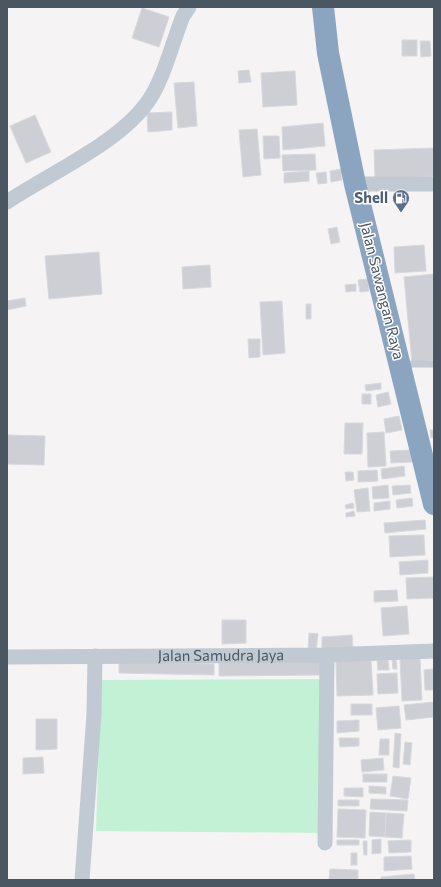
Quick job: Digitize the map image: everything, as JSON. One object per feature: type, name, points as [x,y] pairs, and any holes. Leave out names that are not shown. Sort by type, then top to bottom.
[{"type":"highway","name":"Jalan Sawangan Raya","points":[[323,7],[328,53],[355,184],[401,364],[434,504]]},
{"type":"street","points":[[7,202],[38,182],[74,162],[117,132],[136,115],[149,100],[158,84],[183,16],[189,7]]},
{"type":"street","points":[[355,184],[434,184]]},
{"type":"street","name":"Jalan Samudra Jaya","points":[[7,656],[327,655],[434,651]]},
{"type":"street","points":[[325,843],[327,655]]},
{"type":"street","points":[[82,880],[94,714],[95,656]]},
{"type":"lane","points":[[401,364],[434,364]]},
{"type":"green space","points":[[331,679],[328,833],[96,831],[101,680]]},
{"type":"building","points":[[142,8],[169,17],[159,47],[132,38]]},
{"type":"building","points":[[402,40],[417,40],[417,56],[402,56]]},
{"type":"building","points":[[420,41],[430,41],[431,56],[421,57]]},
{"type":"building","points":[[249,70],[251,82],[239,83],[238,71]]},
{"type":"building","points":[[295,71],[297,105],[263,107],[261,73]]},
{"type":"building","points":[[194,82],[197,126],[178,128],[174,83]]},
{"type":"building","points":[[172,112],[172,130],[148,132],[147,113]]},
{"type":"building","points":[[35,115],[51,152],[26,163],[10,126]]},
{"type":"building","points":[[323,123],[325,146],[283,150],[282,127]]},
{"type":"building","points":[[257,129],[261,175],[243,177],[239,130]]},
{"type":"building","points":[[263,136],[279,136],[280,158],[264,159]]},
{"type":"building","points":[[434,148],[434,176],[375,179],[374,150]]},
{"type":"building","points":[[315,154],[316,170],[283,171],[282,155]]},
{"type":"building","points":[[341,169],[342,180],[331,182],[330,171]]},
{"type":"building","points":[[309,171],[309,181],[284,183],[284,173]]},
{"type":"building","points":[[326,172],[327,183],[318,184],[316,173]]},
{"type":"building","points":[[337,227],[340,242],[331,244],[328,229]]},
{"type":"building","points":[[424,245],[426,271],[395,273],[394,247]]},
{"type":"building","points":[[99,252],[102,294],[49,299],[45,256]]},
{"type":"building","points":[[210,265],[211,287],[183,289],[182,267]]},
{"type":"building","points":[[434,274],[434,360],[412,363],[404,277]]},
{"type":"building","points":[[368,279],[369,291],[360,292],[358,280]]},
{"type":"building","points":[[356,284],[356,291],[346,292],[345,285]]},
{"type":"building","points":[[25,298],[26,306],[7,310],[7,301]]},
{"type":"building","points":[[282,301],[285,353],[263,355],[260,302]]},
{"type":"building","points":[[306,304],[311,304],[311,319],[306,319]]},
{"type":"building","points":[[248,339],[260,339],[260,357],[249,358]]},
{"type":"building","points":[[381,383],[381,389],[366,391],[365,385]]},
{"type":"building","points":[[388,392],[391,404],[378,407],[376,395]]},
{"type":"building","points":[[362,394],[371,394],[371,404],[362,404]]},
{"type":"building","points":[[399,416],[402,430],[386,433],[384,419]]},
{"type":"building","points":[[345,423],[363,423],[362,454],[344,454]]},
{"type":"building","points":[[430,430],[434,430],[434,437],[431,438]]},
{"type":"building","points":[[384,432],[386,466],[368,467],[367,433]]},
{"type":"building","points":[[7,435],[45,436],[44,465],[7,464]]},
{"type":"building","points":[[412,450],[412,462],[391,463],[390,451]]},
{"type":"building","points":[[404,466],[405,476],[382,479],[381,469]]},
{"type":"building","points":[[377,470],[378,481],[358,482],[358,471]]},
{"type":"building","points":[[345,472],[353,472],[354,480],[346,481]]},
{"type":"building","points":[[388,485],[389,498],[373,499],[372,487]]},
{"type":"building","points":[[410,485],[411,493],[393,495],[392,486]]},
{"type":"building","points":[[368,488],[370,511],[357,512],[354,490]]},
{"type":"building","points":[[412,498],[413,506],[397,508],[396,500]]},
{"type":"building","points":[[390,501],[390,509],[374,511],[374,503]]},
{"type":"building","points":[[353,503],[354,508],[346,509],[345,505]]},
{"type":"building","points":[[354,511],[355,516],[346,517],[346,513]]},
{"type":"building","points":[[425,520],[426,529],[385,533],[384,523]]},
{"type":"building","points":[[424,535],[425,555],[390,557],[389,536]]},
{"type":"building","points":[[428,560],[428,573],[400,575],[399,562]]},
{"type":"building","points":[[434,577],[434,598],[407,599],[406,578]]},
{"type":"building","points":[[397,590],[398,601],[374,602],[374,591]]},
{"type":"building","points":[[407,606],[409,634],[383,636],[381,608]]},
{"type":"building","points":[[222,620],[246,620],[246,643],[222,644]]},
{"type":"building","points":[[309,633],[318,634],[316,651],[308,650]]},
{"type":"building","points":[[352,635],[353,648],[322,649],[322,637]]},
{"type":"building","points":[[420,658],[422,700],[402,701],[400,659]]},
{"type":"building","points":[[371,659],[373,695],[337,696],[336,661]]},
{"type":"building","points":[[392,659],[396,659],[397,669],[393,669]]},
{"type":"building","points":[[377,660],[388,660],[389,670],[378,670]]},
{"type":"building","points":[[322,661],[322,675],[219,676],[219,662]]},
{"type":"building","points":[[119,662],[214,664],[214,675],[119,673]]},
{"type":"building","points":[[434,669],[434,690],[425,690],[424,670]]},
{"type":"building","points":[[397,673],[398,693],[378,694],[377,674]]},
{"type":"building","points":[[434,702],[434,717],[406,720],[404,705]]},
{"type":"building","points":[[351,704],[372,704],[372,715],[351,715]]},
{"type":"building","points":[[399,706],[401,728],[378,730],[376,708]]},
{"type":"building","points":[[36,719],[57,719],[57,749],[36,750]]},
{"type":"building","points":[[359,720],[359,731],[337,733],[337,721]]},
{"type":"building","points":[[395,733],[401,734],[399,768],[393,767]]},
{"type":"building","points":[[339,738],[359,738],[359,746],[340,747]]},
{"type":"building","points":[[380,739],[389,739],[389,755],[379,755]]},
{"type":"building","points":[[405,742],[412,743],[410,765],[403,764]]},
{"type":"building","points":[[43,757],[44,773],[23,774],[23,758]]},
{"type":"building","points":[[383,758],[384,770],[362,772],[361,760]]},
{"type":"building","points":[[363,774],[387,774],[387,782],[363,782]]},
{"type":"building","points":[[393,776],[411,778],[408,799],[390,796]]},
{"type":"building","points":[[369,786],[386,787],[386,794],[369,793]]},
{"type":"building","points":[[344,788],[363,788],[363,797],[344,796]]},
{"type":"building","points":[[371,799],[408,800],[407,811],[370,809]]},
{"type":"building","points":[[338,800],[359,800],[359,806],[338,806]]},
{"type":"building","points":[[338,809],[366,810],[365,838],[337,837]]},
{"type":"building","points":[[370,812],[386,813],[385,837],[369,836]]},
{"type":"building","points":[[386,813],[404,814],[402,838],[385,837]]},
{"type":"building","points":[[381,839],[381,853],[372,854],[372,840]]},
{"type":"building","points":[[337,840],[359,840],[359,845],[337,845]]},
{"type":"building","points":[[411,840],[411,852],[389,853],[388,841]]},
{"type":"building","points":[[363,841],[367,841],[367,855],[364,855]]},
{"type":"building","points":[[351,853],[357,853],[357,865],[351,865]]},
{"type":"building","points":[[411,856],[412,869],[384,871],[384,857]]},
{"type":"building","points":[[330,869],[358,870],[358,880],[329,880]]},
{"type":"building","points":[[414,874],[415,880],[381,880],[381,877]]},
{"type":"place","name":"Shell","points":[[401,213]]}]
